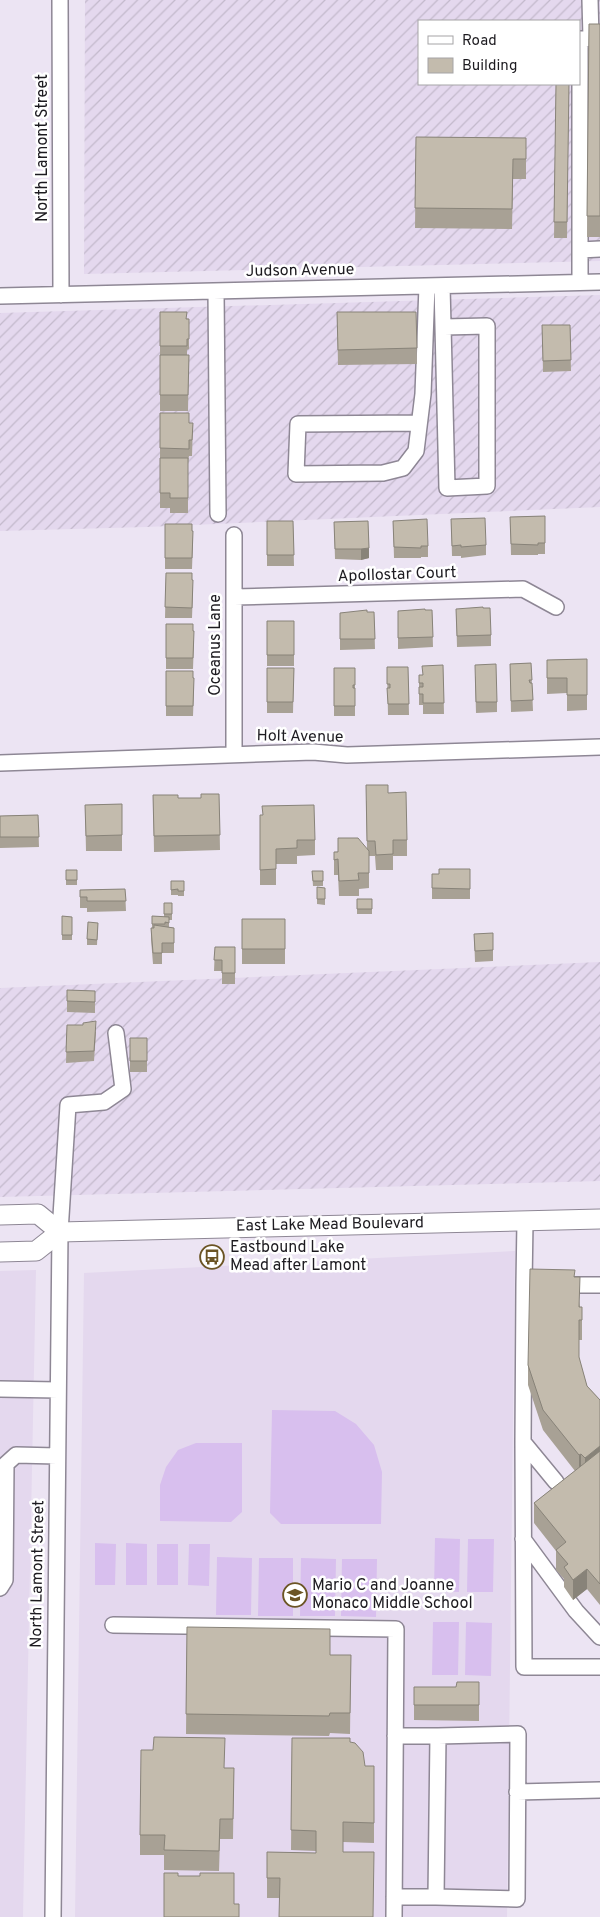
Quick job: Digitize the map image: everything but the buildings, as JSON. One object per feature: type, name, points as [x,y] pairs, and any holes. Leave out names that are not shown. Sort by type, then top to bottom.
[{"type":"main road","points":[[0,1215],[38,1214],[60,1232],[36,1251],[0,1252]]},
{"type":"main road","name":"East Lake Mead Boulevard","points":[[60,1232],[600,1219]]},
{"type":"street","name":"North Lamont Street","points":[[60,0],[61,295]]},
{"type":"street","points":[[580,282],[580,39],[595,38],[590,0]]},
{"type":"street","points":[[580,250],[600,249]]},
{"type":"street","name":"Judson Avenue","points":[[0,296],[600,282]]},
{"type":"street","points":[[419,423],[298,424],[296,474],[383,473],[403,468],[416,451],[423,394],[426,286]]},
{"type":"street","points":[[442,286],[447,488],[487,486],[487,326],[444,327]]},
{"type":"street","points":[[216,291],[218,514]]},
{"type":"street","name":"Oceanus Lane","points":[[234,535],[234,754]]},
{"type":"street","name":"Apollostar Court","points":[[234,597],[524,589],[556,608]]},
{"type":"street","name":"Holt Avenue","points":[[0,763],[313,752],[347,755],[600,748]]},
{"type":"street","name":"North Lamont Street","points":[[52,1917],[60,1232],[68,1105],[104,1102],[123,1089],[116,1033]]},
{"type":"street","points":[[525,1221],[523,1442],[524,1667],[600,1667]]},
{"type":"street","points":[[524,1284],[600,1285]]},
{"type":"street","points":[[0,1389],[58,1390]]},
{"type":"street","points":[[523,1442],[556,1482]]},
{"type":"street","points":[[0,1588],[5,1580],[6,1464],[16,1454],[57,1456]]},
{"type":"street","points":[[523,1540],[576,1611],[600,1637]]},
{"type":"street","points":[[113,1625],[396,1629],[394,1917]]},
{"type":"street","points":[[394,1897],[517,1899],[518,1734],[395,1736]]},
{"type":"street","points":[[436,1897],[438,1736]]},
{"type":"street","points":[[517,1792],[600,1790]]},
{"type":"shaded area","points":[[85,0],[600,0],[600,261],[84,274]]},
{"type":"shaded area","points":[[600,295],[600,507],[146,527],[0,531],[0,313]]},
{"type":"shaded area","points":[[600,962],[600,1181],[0,1197],[0,988]]},
{"type":"shaded area","name":"Mario C and Joanne Monaco Middle School","points":[[515,1251],[507,1917],[75,1917],[84,1273]]},
{"type":"shaded area","points":[[36,1270],[23,1917],[0,1917],[0,1271]]},
{"type":"shaded area","points":[[272,1410],[335,1411],[356,1424],[374,1445],[382,1472],[381,1524],[281,1524],[270,1513]]},
{"type":"shaded area","points":[[196,1443],[242,1443],[242,1512],[231,1522],[160,1521],[160,1485],[166,1467],[178,1450]]},
{"type":"shaded area","points":[[435,1538],[460,1539],[459,1592],[434,1591]]},
{"type":"shaded area","points":[[468,1539],[494,1539],[493,1592],[467,1592]]},
{"type":"shaded area","points":[[95,1543],[116,1544],[115,1585],[95,1585]]},
{"type":"shaded area","points":[[126,1543],[147,1544],[147,1585],[126,1585]]},
{"type":"shaded area","points":[[157,1544],[178,1544],[178,1585],[157,1585]]},
{"type":"shaded area","points":[[189,1544],[210,1544],[209,1586],[188,1585]]},
{"type":"shaded area","points":[[217,1557],[252,1558],[251,1615],[216,1615]]},
{"type":"shaded area","points":[[259,1558],[293,1558],[293,1616],[258,1616]]},
{"type":"shaded area","points":[[301,1558],[336,1559],[335,1616],[300,1616]]},
{"type":"shaded area","points":[[342,1559],[377,1559],[376,1617],[341,1616]]},
{"type":"shaded area","points":[[433,1622],[459,1622],[458,1675],[432,1675]]},
{"type":"shaded area","points":[[466,1622],[492,1623],[491,1676],[465,1675]]},
{"type":"place","name":"Eastbound Lake Mead after Lamont","points":[[212,1257]]},
{"type":"place","name":"Mario C and Joanne Monaco Middle School","points":[[295,1595]]}]
